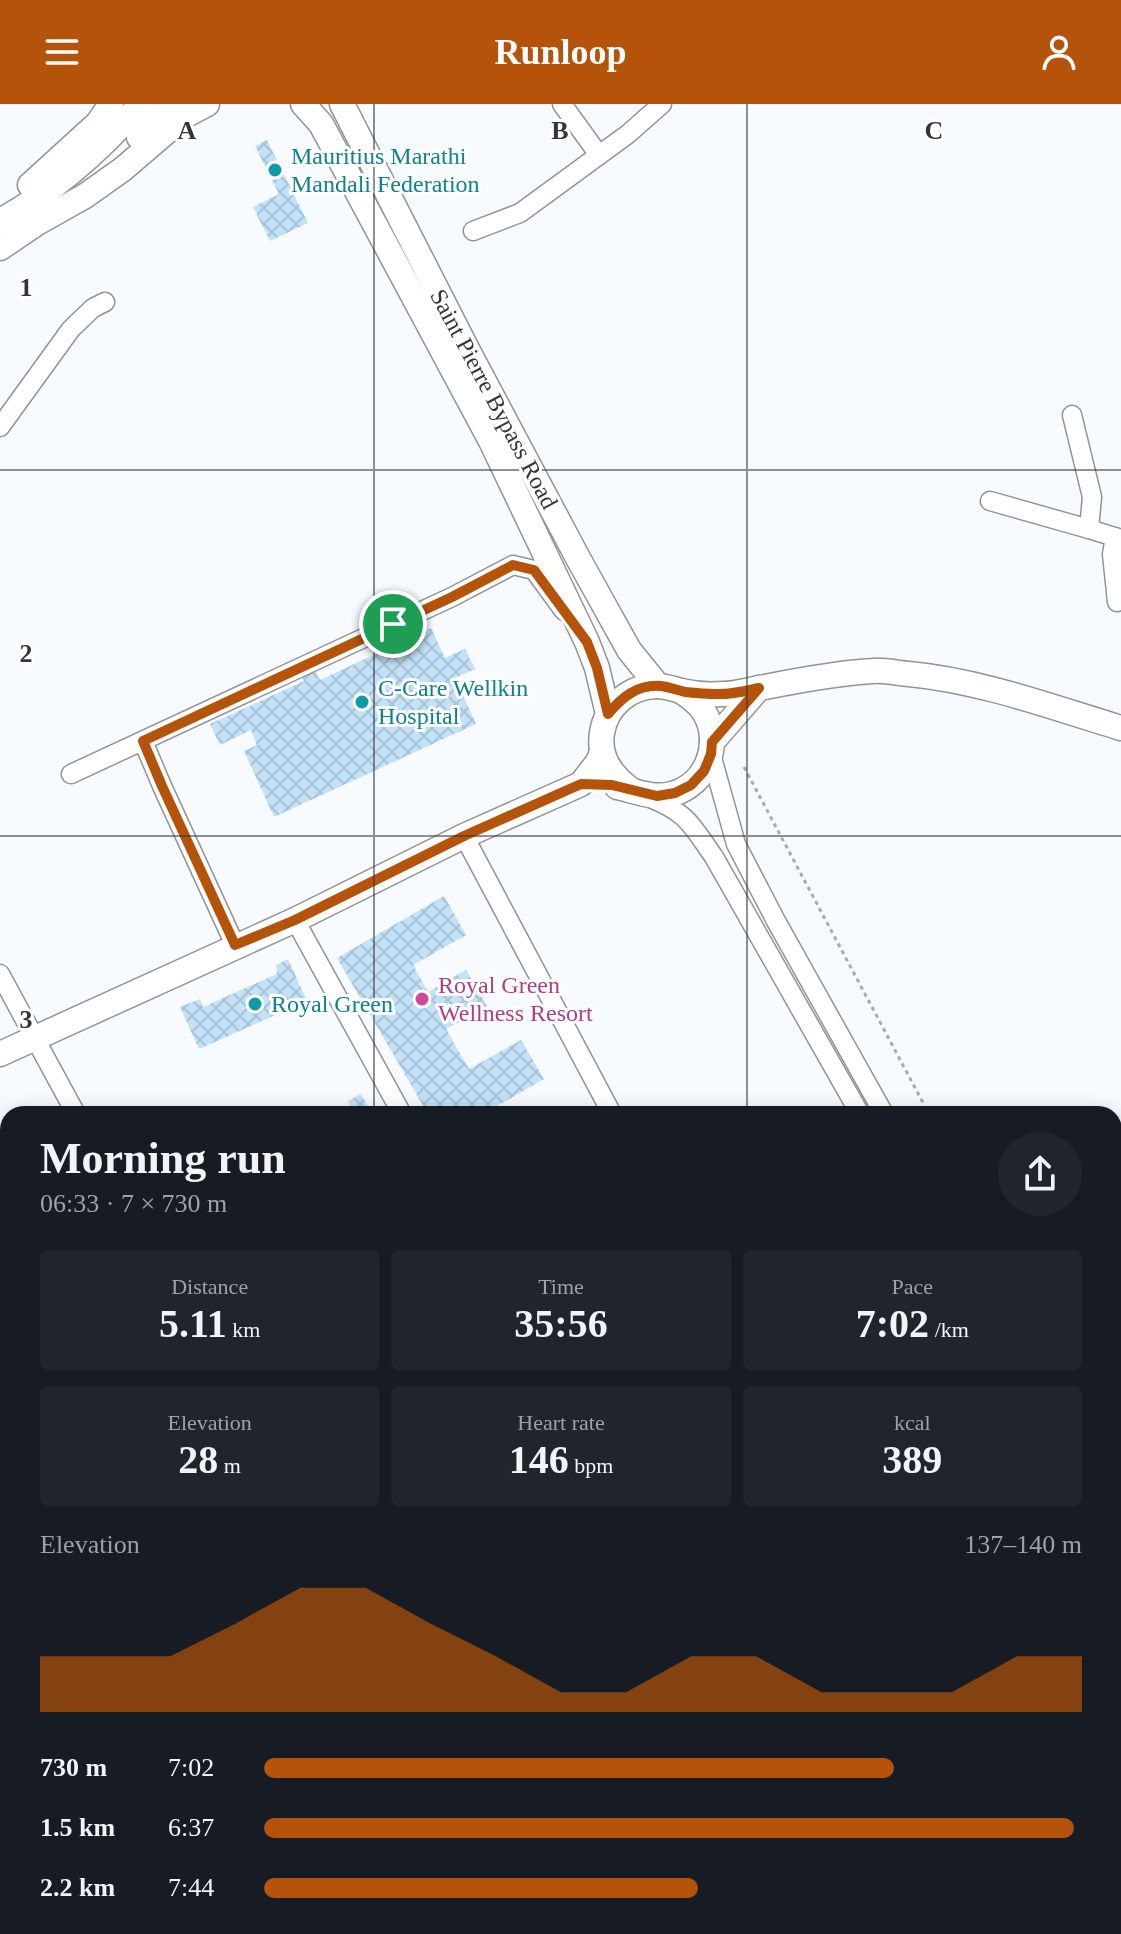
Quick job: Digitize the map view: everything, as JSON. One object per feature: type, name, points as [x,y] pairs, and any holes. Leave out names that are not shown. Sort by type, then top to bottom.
[{"type":"main road","points":[[0,215],[98,123],[111,104]]},
{"type":"main road","points":[[0,221],[26,207],[72,170],[141,104]]},
{"type":"main road","points":[[0,248],[81,190],[151,126],[170,104]]},
{"type":"main road","points":[[37,223],[85,196],[123,169],[186,115],[207,104]]},
{"type":"main road","name":"Saint Pierre Bypass Road","points":[[303,104],[321,124],[491,441],[587,642],[608,714]]},
{"type":"main road","name":"Saint Pierre Bypass Road","points":[[342,104],[468,351],[629,650],[670,688]]},
{"type":"main road","points":[[634,791],[617,780],[607,767],[601,738],[608,714],[629,693],[643,687],[720,695],[876,670],[986,688],[1121,728]]},
{"type":"main road","points":[[670,688],[694,700],[704,712],[711,726],[712,748]]},
{"type":"main road","points":[[0,1054],[295,920],[464,836],[581,784],[612,785],[657,796],[675,793],[691,785],[704,771],[712,748],[759,688]]},
{"type":"main road","points":[[581,784],[602,752]]},
{"type":"street","points":[[562,104],[599,155]]},
{"type":"street","points":[[473,231],[520,213],[628,134],[662,104]]},
{"type":"street","points":[[0,427],[71,329],[93,308],[105,302]]},
{"type":"street","points":[[1072,415],[1092,497],[1089,529]]},
{"type":"street","points":[[990,501],[1118,538],[1112,554],[1117,602]]},
{"type":"street","points":[[71,774],[513,565],[534,570],[587,642]]},
{"type":"street","points":[[143,741],[235,945]]},
{"type":"street","points":[[712,748],[736,844],[880,1106]]},
{"type":"street","points":[[634,791],[671,806],[688,819],[714,857],[855,1106]]},
{"type":"street","points":[[464,836],[608,1106]]},
{"type":"street","points":[[295,920],[398,1106]]},
{"type":"street","points":[[0,974],[72,1106]]},
{"type":"path","points":[[744,767],[925,1106]]},
{"type":"building","name":"Mauritius Marathi Mandali Federation","points":[[267,140],[308,223],[270,241],[253,207],[279,194],[255,146]]},
{"type":"building","name":"C-Care Wellkin Hospital","points":[[431,628],[445,658],[465,649],[475,669],[455,678],[476,724],[274,817],[244,751],[257,745],[251,730],[220,745],[210,724],[304,681],[301,675],[314,668],[320,680]]},
{"type":"building","name":"Royal Green Wellness Resort","points":[[444,896],[466,935],[413,965],[428,992],[466,970],[487,1006],[446,1029],[469,1069],[521,1040],[544,1079],[497,1106],[423,1106],[337,958]]},
{"type":"building","name":"Royal Green","points":[[288,959],[307,1001],[199,1049],[180,1007],[200,999],[203,1007],[277,974],[276,965]]},
{"type":"building","points":[[361,1094],[368,1106],[350,1106],[348,1101]]},
{"type":"place","name":"Mauritius Marathi Mandali Federation","points":[[275,170]]},
{"type":"place","name":"C-Care Wellkin Hospital","points":[[362,702]]},
{"type":"place","name":"Royal Green Wellness Resort","points":[[422,999]]},
{"type":"place","name":"Royal Green","points":[[255,1004]]},
{"type":"route","points":[[513,565],[534,570],[587,642],[608,714],[629,693],[643,687],[670,687],[720,695],[759,688],[712,742],[704,771],[691,785],[675,793],[657,796],[612,785],[581,784],[464,836],[295,920],[235,945],[143,741],[393,624],[513,565]]}]
